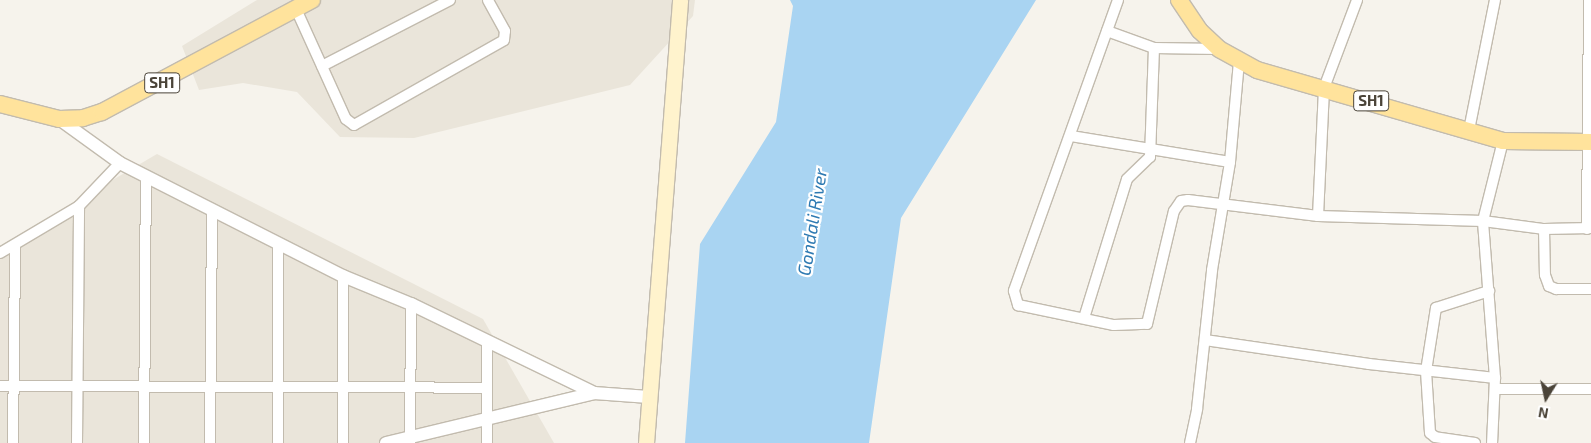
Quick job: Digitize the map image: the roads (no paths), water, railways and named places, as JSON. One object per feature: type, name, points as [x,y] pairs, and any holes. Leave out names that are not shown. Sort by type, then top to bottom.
[{"type":"main road","name":"SH1","points":[[0,104],[59,119],[83,118],[137,96],[312,0]]},
{"type":"main road","points":[[646,443],[680,0]]},
{"type":"main road","name":"SH1","points":[[1179,0],[1200,31],[1219,50],[1239,62],[1503,141],[1589,142]]},
{"type":"street","points":[[322,66],[450,0]]},
{"type":"street","points":[[296,9],[346,119],[354,125],[360,124],[504,40],[505,31],[488,0]]},
{"type":"street","points":[[1118,0],[1014,292],[1014,300],[1026,309],[1084,318],[1114,325],[1142,327],[1148,324],[1176,205],[1188,200],[1318,216],[1483,222],[1544,229],[1589,229],[1589,0]]},
{"type":"street","points":[[1318,216],[1324,88],[1357,0]]},
{"type":"street","points":[[1469,130],[1495,0]]},
{"type":"street","points":[[1107,31],[1154,48],[1219,50]]},
{"type":"street","points":[[1084,318],[1127,179],[1148,162],[1152,150],[1154,48]]},
{"type":"street","points":[[1190,443],[1205,340],[1212,270],[1230,162],[1239,62]]},
{"type":"street","points":[[59,119],[120,163],[278,244],[343,276],[411,304],[594,393]]},
{"type":"street","points":[[1071,136],[1230,162]]},
{"type":"street","points":[[1492,443],[1495,378],[1483,222],[1503,141]]},
{"type":"street","points":[[0,253],[79,206],[120,163]]},
{"type":"street","points":[[144,443],[146,176]]},
{"type":"street","points":[[77,443],[79,206]]},
{"type":"street","points":[[210,443],[212,210]]},
{"type":"street","points":[[1544,229],[1545,275],[1549,286],[1591,289]]},
{"type":"street","points":[[278,244],[278,443]]},
{"type":"street","points":[[13,443],[15,245]]},
{"type":"street","points":[[343,276],[343,443]]},
{"type":"street","points":[[1474,443],[1435,437],[1430,433],[1426,371],[1436,308],[1489,291]]},
{"type":"street","points":[[410,440],[411,304]]},
{"type":"street","points":[[1205,340],[1426,371],[1495,378]]},
{"type":"street","points":[[486,443],[487,341]]},
{"type":"street","points":[[0,386],[78,385],[144,388],[344,389],[487,388]]},
{"type":"street","points":[[1495,389],[1591,389]]},
{"type":"street","points":[[386,443],[410,440],[594,393],[649,397]]},
{"type":"water","name":"Gondali River","points":[[790,0],[1036,0],[901,218],[869,443],[685,443],[700,244],[776,122],[793,6]]}]
